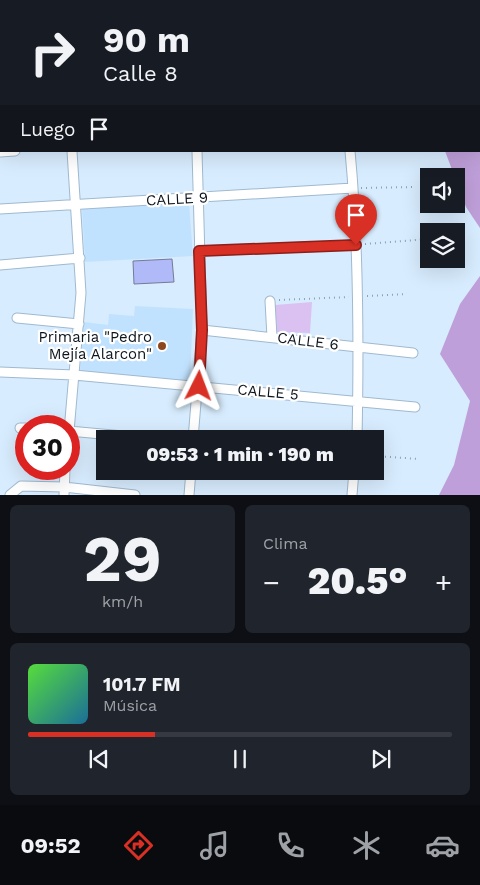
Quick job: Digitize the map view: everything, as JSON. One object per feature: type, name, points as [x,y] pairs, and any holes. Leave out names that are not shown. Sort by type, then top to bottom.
[{"type":"street","points":[[70,415],[81,293],[72,152]]},
{"type":"street","points":[[195,430],[202,330],[197,152]]},
{"type":"street","points":[[350,152],[354,188],[359,347],[356,430]]},
{"type":"street","name":"CALLE 9","points":[[0,209],[354,188]]},
{"type":"street","points":[[199,251],[356,245]]},
{"type":"street","points":[[0,265],[80,258]]},
{"type":"street","points":[[270,301],[272,337]]},
{"type":"street","points":[[17,318],[79,324]]},
{"type":"street","name":"CALLE 6","points":[[202,330],[413,353]]},
{"type":"street","name":"CALLE 5","points":[[0,372],[74,375],[416,407]]},
{"type":"street","points":[[80,432],[96,433]]},
{"type":"street","points":[[189,495],[190,480]]},
{"type":"street","points":[[352,495],[353,480]]},
{"type":"street","points":[[10,495],[21,486],[64,491],[135,495]]},
{"type":"path","points":[[354,188],[414,187]]},
{"type":"path","points":[[356,245],[420,240]]},
{"type":"path","points":[[270,301],[407,294]]},
{"type":"path","points":[[384,457],[419,459]]},
{"type":"shaded area","points":[[445,152],[480,152],[480,228],[465,204],[465,168],[451,168]]},
{"type":"shaded area","points":[[189,203],[193,256],[85,262],[82,209]]},
{"type":"shaded area","points":[[480,276],[480,495],[439,495],[454,465],[470,401],[440,354],[460,304]]},
{"type":"shaded area","points":[[312,302],[310,333],[277,332],[275,305]]},
{"type":"shaded area","name":"Primaria \"Pedro Mejía Alarcon\"","points":[[135,306],[193,309],[190,381],[80,371],[84,322],[108,325],[109,314],[134,316]]},
{"type":"building","points":[[172,259],[174,282],[134,284],[133,261]]},
{"type":"place","name":"Primaria \"Pedro Mejía Alarcon\"","points":[[162,346]]},
{"type":"route","points":[[199,386],[202,330],[199,251],[356,245]]}]
